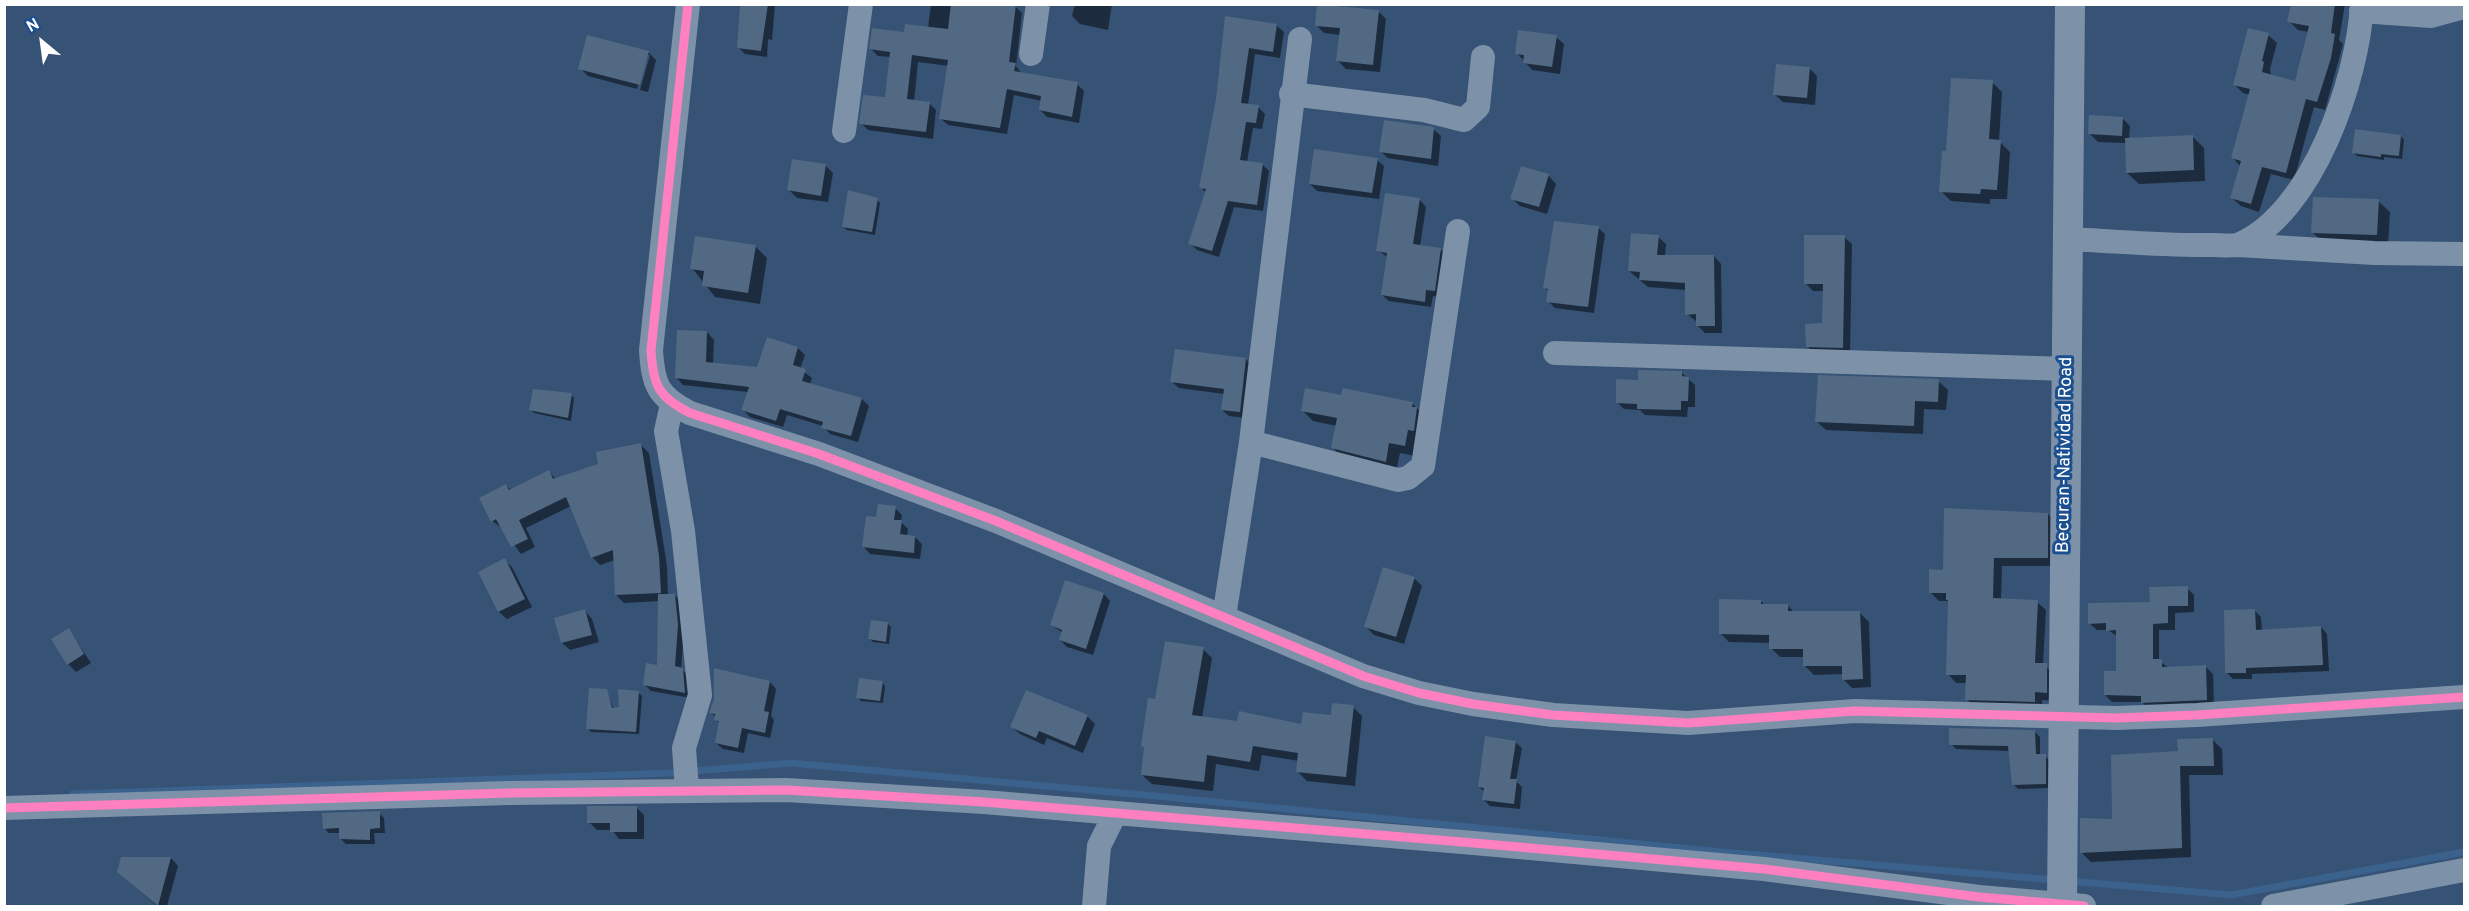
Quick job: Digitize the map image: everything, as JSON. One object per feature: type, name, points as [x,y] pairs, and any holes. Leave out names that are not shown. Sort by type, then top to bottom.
[{"type":"street","points":[[688,4],[651,350],[652,376],[659,390],[672,404],[690,413],[819,454],[996,521],[1224,617],[1286,646],[1363,676],[1419,693],[1473,704],[1553,715],[1689,723],[1855,711],[2116,718],[2197,715],[2464,697]]},
{"type":"street","points":[[844,131],[861,4]]},
{"type":"street","points":[[1031,54],[1038,4]]},
{"type":"street","name":"Becuran-Natividad Road","points":[[2066,895],[2062,715],[2068,369],[2070,4]]},
{"type":"street","points":[[2238,245],[2263,228],[2286,206],[2309,176],[2324,146],[2350,77],[2362,8],[2431,16],[2453,12],[2464,7]]},
{"type":"street","points":[[1224,617],[1251,442],[1291,94],[1300,39]]},
{"type":"street","points":[[1291,94],[1424,110],[1464,120],[1478,107],[1483,57]]},
{"type":"street","points":[[1251,442],[1398,480],[1417,474],[1423,466],[1458,231]]},
{"type":"street","points":[[2067,239],[2374,253],[2464,254]]},
{"type":"street","points":[[1555,353],[2068,369]]},
{"type":"street","points":[[672,404],[666,431],[683,531],[700,695],[684,748],[687,790]]},
{"type":"street","points":[[4,808],[687,790],[797,791],[984,802],[2066,895]]},
{"type":"street","points":[[1094,906],[1099,846],[1115,814]]},
{"type":"street","points":[[2273,906],[2464,870]]},
{"type":"building","points":[[740,4],[768,4],[761,51],[737,48]]},
{"type":"building","points":[[951,4],[1016,4],[1009,62],[1016,63],[1014,71],[1078,82],[1072,117],[1039,110],[1041,96],[1007,89],[1000,128],[939,119],[948,60],[912,55],[907,99],[930,102],[926,132],[859,124],[863,95],[885,97],[890,52],[869,49],[872,28],[904,32],[905,24],[948,29]]},
{"type":"building","points":[[1317,4],[1379,10],[1373,65],[1336,61],[1340,28],[1315,26]]},
{"type":"building","points":[[2291,4],[2335,4],[2331,33],[2335,34],[2331,58],[2317,102],[2306,99],[2286,173],[2262,167],[2251,204],[2230,198],[2241,161],[2231,158],[2250,89],[2233,85],[2248,28],[2269,33],[2262,61],[2264,62],[2262,72],[2295,81],[2309,26],[2287,22]]},
{"type":"building","points":[[1225,16],[1277,24],[1273,52],[1249,48],[1241,103],[1259,105],[1256,123],[1246,122],[1240,160],[1263,163],[1257,205],[1228,201],[1212,251],[1188,244],[1206,189],[1199,188],[1216,99]]},
{"type":"building","points":[[1518,30],[1557,35],[1552,67],[1523,63],[1524,55],[1515,54]]},
{"type":"building","points":[[587,35],[649,51],[640,85],[578,69]]},
{"type":"building","points":[[1776,64],[1810,67],[1807,98],[1773,95]]},
{"type":"building","points":[[1951,78],[1993,80],[1989,139],[2001,140],[1997,190],[1981,189],[1980,194],[1939,192],[1942,151],[1946,151]]},
{"type":"building","points":[[2089,115],[2123,117],[2122,136],[2088,134]]},
{"type":"building","points":[[1384,120],[1434,127],[1431,159],[1379,152]]},
{"type":"building","points":[[2355,129],[2401,135],[2399,156],[2381,154],[2381,157],[2352,153]]},
{"type":"building","points":[[2193,135],[2194,170],[2126,173],[2125,138]]},
{"type":"building","points":[[1314,149],[1378,158],[1372,193],[1309,184]]},
{"type":"building","points":[[792,159],[826,164],[821,196],[787,190]]},
{"type":"building","points":[[1521,166],[1549,174],[1539,207],[1510,199]]},
{"type":"building","points":[[848,190],[878,198],[872,232],[842,227]]},
{"type":"building","points":[[1385,193],[1420,198],[1413,244],[1441,248],[1435,291],[1426,290],[1425,302],[1381,295],[1387,253],[1376,251]]},
{"type":"building","points":[[2313,197],[2379,199],[2377,235],[2311,233]]},
{"type":"building","points":[[1554,221],[1599,226],[1588,307],[1546,302],[1548,289],[1543,288]]},
{"type":"building","points":[[1631,233],[1659,235],[1657,255],[1714,255],[1715,326],[1696,326],[1696,314],[1685,315],[1685,283],[1639,280],[1640,272],[1628,271]]},
{"type":"building","points":[[1804,235],[1845,235],[1843,348],[1806,347],[1805,324],[1822,323],[1823,284],[1804,284]]},
{"type":"building","points":[[695,236],[756,245],[748,293],[702,286],[704,271],[690,269]]},
{"type":"building","points":[[677,330],[707,331],[706,362],[757,367],[767,337],[798,347],[793,365],[806,369],[802,381],[862,398],[851,436],[821,428],[823,422],[780,409],[776,421],[741,410],[749,387],[675,378]]},
{"type":"building","points":[[1175,349],[1246,358],[1240,412],[1221,410],[1224,389],[1170,382]]},
{"type":"building","points":[[1638,370],[1682,371],[1682,376],[1689,377],[1688,401],[1681,401],[1681,410],[1637,409],[1637,404],[1616,403],[1616,379],[1638,380]]},
{"type":"building","points":[[1818,375],[1939,379],[1938,402],[1915,401],[1914,426],[1815,422]]},
{"type":"building","points":[[1305,388],[1341,395],[1343,388],[1413,402],[1412,407],[1417,407],[1414,431],[1408,430],[1405,446],[1389,443],[1386,462],[1331,448],[1337,418],[1301,411]]},
{"type":"building","points":[[533,389],[572,393],[568,418],[529,410]]},
{"type":"building","points":[[641,443],[659,556],[661,593],[615,595],[613,550],[591,558],[566,497],[519,520],[528,539],[511,547],[496,519],[491,522],[479,498],[506,484],[509,490],[549,470],[553,479],[598,464],[596,452]]},
{"type":"building","points":[[878,504],[896,506],[894,520],[902,520],[900,534],[915,536],[914,553],[862,547],[866,516],[876,517]]},
{"type":"building","points":[[1944,508],[2048,513],[2048,558],[1994,558],[1993,598],[2038,600],[2035,663],[2047,663],[2047,693],[2035,692],[2035,702],[1965,700],[1966,675],[1946,675],[1948,600],[1946,600],[1946,593],[1929,593],[1929,569],[1943,570]]},
{"type":"building","points":[[505,558],[525,599],[498,612],[478,572]]},
{"type":"building","points":[[1383,567],[1415,577],[1396,637],[1364,627]]},
{"type":"building","points":[[1065,580],[1104,593],[1086,649],[1059,640],[1062,630],[1050,625]]},
{"type":"building","points":[[2188,586],[2188,606],[2168,606],[2168,623],[2153,624],[2153,659],[2162,659],[2162,667],[2206,665],[2207,700],[2141,703],[2141,696],[2104,695],[2104,671],[2116,671],[2116,630],[2106,631],[2106,623],[2088,624],[2088,603],[2150,602],[2149,587]]},
{"type":"building","points":[[658,594],[675,594],[678,625],[675,666],[683,668],[685,693],[643,685],[646,663],[657,665]]},
{"type":"building","points":[[1719,599],[1761,600],[1761,604],[1788,604],[1788,611],[1860,611],[1863,679],[1842,680],[1842,666],[1803,666],[1803,649],[1769,649],[1769,635],[1719,634]]},
{"type":"building","points":[[585,609],[592,635],[561,643],[554,618]]},
{"type":"building","points":[[2255,609],[2256,630],[2321,626],[2323,665],[2246,668],[2246,673],[2225,673],[2224,610]]},
{"type":"building","points":[[871,620],[888,622],[886,642],[868,639]]},
{"type":"building","points":[[69,628],[84,654],[67,665],[51,639]]},
{"type":"building","points":[[1165,641],[1204,647],[1192,715],[1237,721],[1239,711],[1301,724],[1303,712],[1331,715],[1332,703],[1354,705],[1346,777],[1296,772],[1298,753],[1253,746],[1250,762],[1207,755],[1204,782],[1141,775],[1144,747],[1141,746],[1148,698],[1155,699]]},
{"type":"building","points":[[714,668],[770,681],[764,711],[769,712],[765,733],[742,728],[738,748],[715,743],[719,721],[714,720],[715,714],[709,713],[714,699]]},
{"type":"building","points":[[859,678],[883,681],[880,701],[856,698]]},
{"type":"building","points":[[589,688],[607,689],[612,708],[619,707],[618,689],[639,691],[636,732],[586,729]]},
{"type":"building","points":[[1026,690],[1088,715],[1075,746],[1039,731],[1036,738],[1010,727]]},
{"type":"building","points":[[1949,728],[2035,730],[2036,754],[2046,754],[2046,784],[2012,785],[2008,746],[1949,745]]},
{"type":"building","points":[[1485,736],[1516,741],[1510,779],[1517,779],[1514,804],[1482,800],[1484,788],[1478,787]]},
{"type":"building","points":[[2213,738],[2214,766],[2180,766],[2182,848],[2080,853],[2080,818],[2112,819],[2111,755],[2178,751],[2177,739]]},
{"type":"building","points":[[587,806],[637,806],[637,832],[610,832],[610,823],[587,823]]},
{"type":"building","points":[[380,811],[380,828],[370,829],[370,840],[339,839],[339,828],[323,829],[322,813]]},
{"type":"building","points":[[121,857],[171,857],[158,906],[117,872]]},
{"type":"waterway","points":[[694,771],[791,763],[1722,852],[2055,880]]},
{"type":"waterway","points":[[73,794],[673,773]]},
{"type":"waterway","points":[[2069,881],[2231,895],[2464,852]]},
{"type":"cycle path","points":[[688,4],[651,350],[653,372],[659,389],[664,395],[690,413],[819,454],[996,521],[1363,676],[1419,693],[1473,704],[1553,715],[1688,723],[1855,711],[2116,718],[2197,715],[2464,697]]},
{"type":"cycle path","points":[[4,808],[510,793],[786,790],[984,802],[1474,843],[1764,869],[1979,897],[2084,906]]}]
